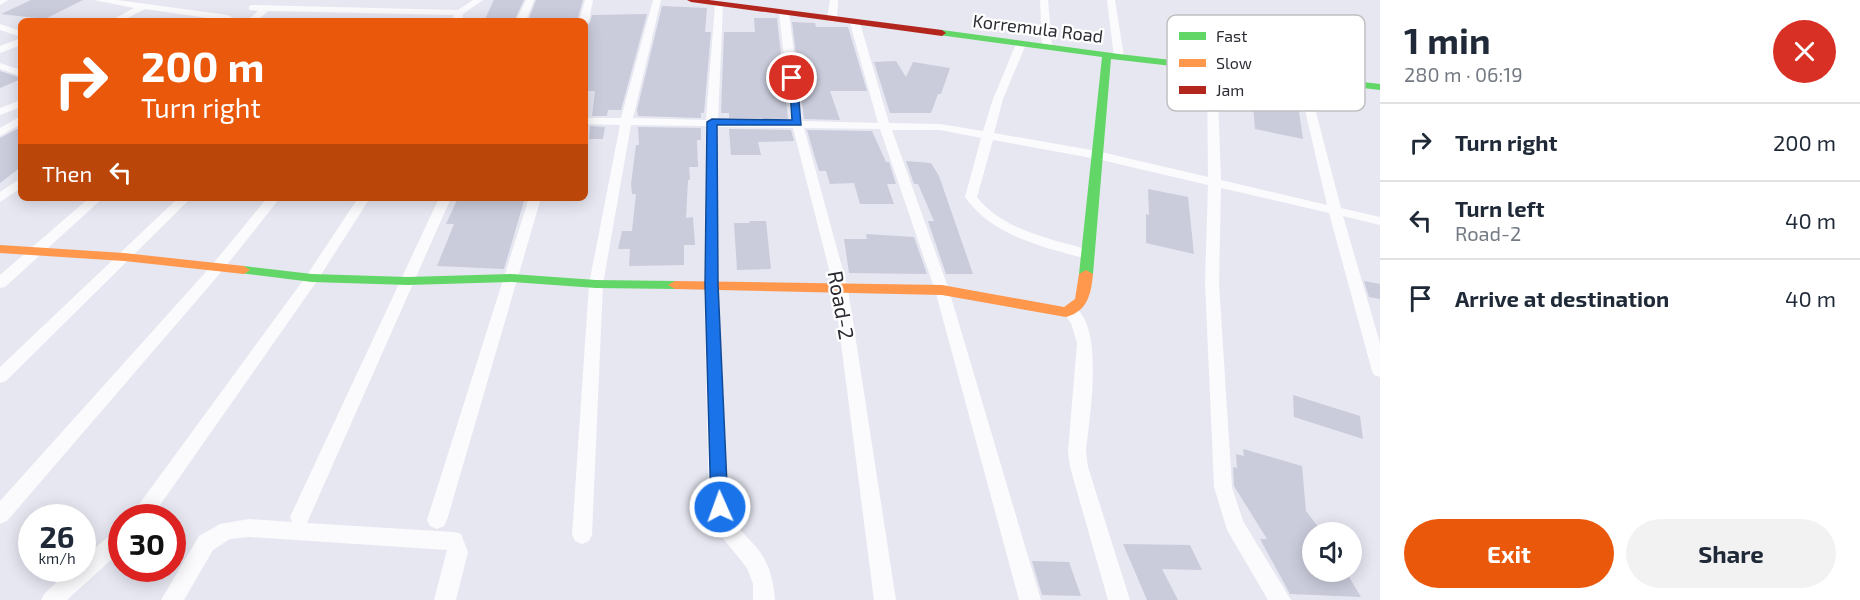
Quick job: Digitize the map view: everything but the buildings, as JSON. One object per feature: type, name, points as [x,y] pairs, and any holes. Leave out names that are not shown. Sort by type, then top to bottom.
[{"type":"street","points":[[0,2],[4,0]]},
{"type":"street","points":[[98,0],[143,7],[236,14],[267,4],[334,10],[398,11],[458,17],[479,0]]},
{"type":"street","points":[[121,18],[157,0]]},
{"type":"street","points":[[326,18],[342,0]]},
{"type":"street","points":[[392,18],[406,0]]},
{"type":"street","points":[[522,18],[530,0]]},
{"type":"street","points":[[585,18],[590,0]]},
{"type":"street","points":[[582,535],[596,284],[626,122],[657,0]]},
{"type":"street","name":"Korremula Road","points":[[691,0],[719,4],[744,4],[855,23],[1167,63]]},
{"type":"street","points":[[832,19],[834,0]]},
{"type":"street","points":[[1044,0],[1047,47]]},
{"type":"street","points":[[0,249],[124,257],[312,278],[408,282],[512,278],[596,284],[711,284],[942,290],[1015,302],[1057,312],[1069,310],[1075,308],[1083,300],[1097,155],[1113,56],[1110,0]]},
{"type":"street","points":[[255,18],[267,4]]},
{"type":"street","points":[[719,4],[712,122],[711,284],[721,521],[756,563],[763,584],[764,600]]},
{"type":"street","name":"Road-2","points":[[784,12],[797,123],[841,289],[885,600]]},
{"type":"street","points":[[855,23],[884,124],[942,290],[1030,600]]},
{"type":"street","points":[[0,27],[18,33]]},
{"type":"street","points":[[0,50],[18,42]]},
{"type":"street","points":[[1021,44],[998,99],[971,197],[974,204],[984,213],[1013,230],[1087,254]]},
{"type":"street","points":[[0,66],[18,71]]},
{"type":"street","name":"Korremula Road","points":[[1365,86],[1380,87]]},
{"type":"street","points":[[0,112],[18,104]]},
{"type":"street","points":[[1212,111],[1212,181],[1215,213],[1212,283],[1223,487],[1234,524],[1280,600]]},
{"type":"street","points":[[1311,111],[1335,211],[1380,371]]},
{"type":"street","points":[[0,133],[18,120]]},
{"type":"street","points":[[588,121],[884,124],[940,127],[1097,155],[1380,221]]},
{"type":"street","points":[[0,198],[18,184]]},
{"type":"street","points":[[0,283],[94,201]]},
{"type":"street","points":[[0,377],[181,201]]},
{"type":"street","points":[[0,515],[217,268],[272,201]]},
{"type":"street","points":[[149,504],[312,278],[362,201]]},
{"type":"street","points":[[300,517],[444,201]]},
{"type":"street","points":[[437,520],[534,201]]},
{"type":"street","points":[[1069,310],[1078,322],[1085,343],[1077,452],[1079,467],[1119,600]]},
{"type":"street","points":[[172,600],[206,543],[227,530],[249,528],[454,541],[458,552],[445,600]]},
{"type":"street","points":[[52,600],[108,550]]},
{"type":"traffic: fast","points":[[942,33],[1167,63]]},
{"type":"traffic: fast","points":[[1086,274],[1107,56]]},
{"type":"traffic: fast","points":[[1365,85],[1380,87]]},
{"type":"traffic: fast","points":[[244,270],[312,278],[408,281],[512,278],[596,284],[675,285]]},
{"type":"traffic: slow","points":[[0,249],[124,257],[244,270]]},
{"type":"traffic: slow","points":[[675,285],[942,290],[1066,312],[1081,301],[1086,274]]},
{"type":"traffic: jam","points":[[691,0],[942,33]]},
{"type":"route","points":[[720,507],[711,284],[712,122],[797,123],[792,78]]}]
